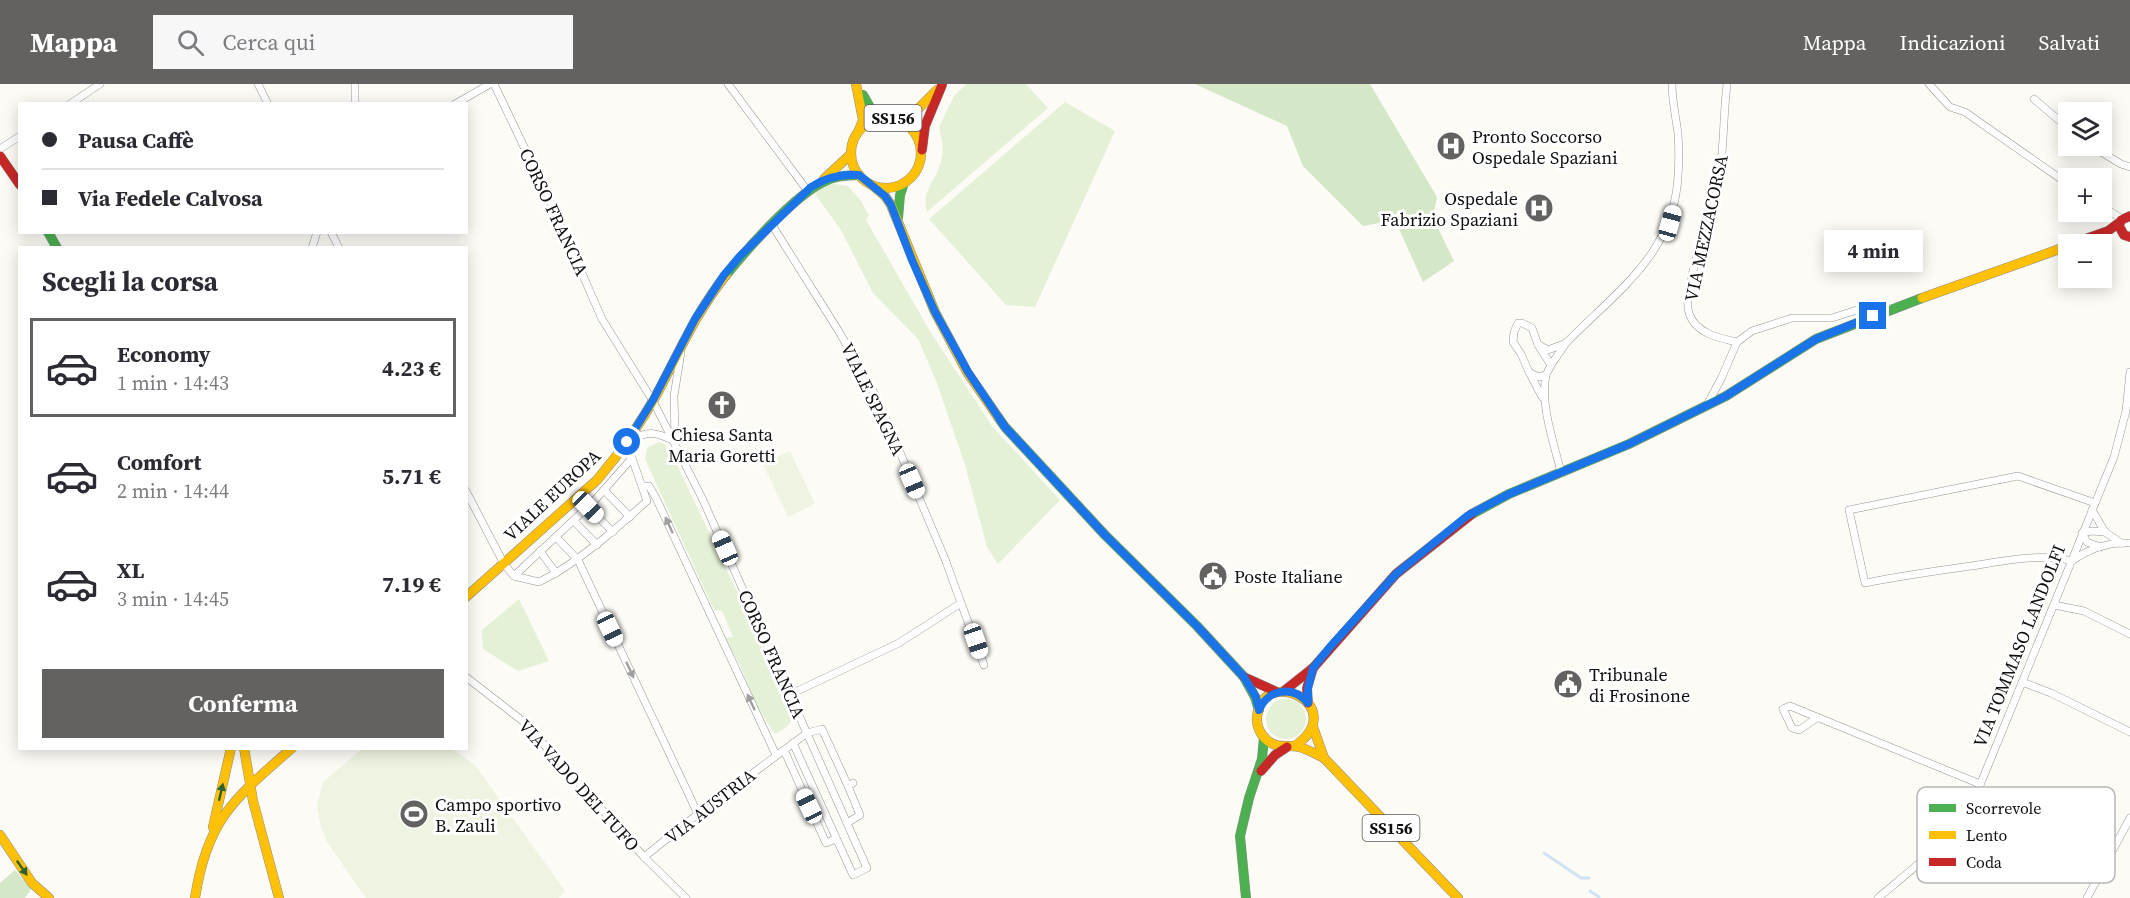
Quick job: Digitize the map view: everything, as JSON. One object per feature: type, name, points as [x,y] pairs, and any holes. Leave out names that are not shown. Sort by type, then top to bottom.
[{"type":"main road","name":"SS156","points":[[857,84],[871,109],[881,118]]},
{"type":"main road","name":"SS156","points":[[857,84],[863,120],[851,154],[855,169],[885,196],[935,312],[968,372],[1005,427],[1105,535],[1197,626],[1244,677],[1256,697],[1259,710],[1258,726],[1264,737],[1272,744],[1291,747],[1324,758]]},
{"type":"main road","points":[[893,118],[914,114],[943,84]]},
{"type":"main road","points":[[922,150],[925,126],[943,84]]},
{"type":"main road","name":"SS156","points":[[855,138],[866,125],[881,118],[893,118],[900,121],[913,130],[917,136],[922,150],[917,169],[904,183],[900,195],[898,222]]},
{"type":"main road","points":[[821,182],[851,154]]},
{"type":"main road","points":[[0,156],[18,182]]},
{"type":"main road","points":[[821,182],[849,175],[859,175]]},
{"type":"main road","name":"VIALE EUROPA","points":[[468,595],[597,480],[626,444],[653,400],[683,340],[724,275],[740,256],[807,190],[821,182]]},
{"type":"main road","points":[[872,185],[888,188],[904,183]]},
{"type":"main road","points":[[2100,234],[2112,229],[2126,217]]},
{"type":"main road","points":[[2126,217],[2120,230],[2128,237]]},
{"type":"main road","points":[[2112,235],[2128,237]]},
{"type":"main road","points":[[1259,710],[1266,699],[1280,692],[1313,668],[1396,574],[1467,516],[1509,494],[1629,444],[1726,396],[1816,339],[1891,309],[2058,249]]},
{"type":"main road","points":[[1308,703],[1308,688],[1313,668]]},
{"type":"main road","name":"SS156","points":[[1244,677],[1280,692],[1298,694],[1308,703],[1314,716],[1312,727],[1324,758],[1458,898]]},
{"type":"main road","points":[[1246,898],[1240,836],[1248,798],[1258,776],[1270,759],[1308,736],[1312,727]]},
{"type":"main road","points":[[1258,776],[1264,737]]},
{"type":"main road","points":[[195,898],[198,877],[211,836],[231,750]]},
{"type":"main road","points":[[244,750],[250,787],[279,898]]},
{"type":"main road","points":[[211,836],[229,807],[290,750]]},
{"type":"main road","points":[[0,835],[32,883],[49,898]]},
{"type":"street","points":[[73,102],[100,84]]},
{"type":"street","points":[[258,84],[267,102]]},
{"type":"street","points":[[355,84],[355,102]]},
{"type":"street","points":[[459,102],[492,84]]},
{"type":"street","name":"CORSO FRANCIA","points":[[492,84],[556,214],[602,319],[653,400],[675,441],[867,867],[853,874],[836,839]]},
{"type":"street","points":[[728,84],[807,190]]},
{"type":"street","points":[[1561,473],[1546,405],[1544,386],[1546,375],[1566,343],[1649,260],[1662,241],[1670,223],[1678,176],[1678,135],[1672,84]]},
{"type":"street","name":"VIA MEZZACORSA","points":[[1727,84],[1723,154],[1714,204],[1700,245],[1688,298],[1688,312],[1703,332],[1737,342]]},
{"type":"street","points":[[1929,84],[1950,107],[1965,112],[2058,177]]},
{"type":"street","points":[[2034,99],[2058,119]]},
{"type":"street","points":[[0,149],[18,137]]},
{"type":"street","points":[[2108,156],[2130,167]]},
{"type":"street","points":[[2112,211],[2126,217]]},
{"type":"street","name":"VIALE SPAGNA","points":[[772,225],[877,398],[945,559],[984,665]]},
{"type":"street","points":[[1707,405],[1737,342],[1752,330],[1792,318],[1832,318],[1863,308],[1891,309]]},
{"type":"street","points":[[1546,405],[1513,342],[1518,323],[1532,328],[1538,345],[1551,365]]},
{"type":"street","points":[[675,441],[674,396],[683,340]]},
{"type":"street","points":[[1538,345],[1548,350],[1566,343]]},
{"type":"street","points":[[1529,372],[1538,377],[1546,375]]},
{"type":"street","name":"VIA TOMMASO LANDOLFI","points":[[1979,787],[2094,507],[2116,447],[2126,411],[2130,372]]},
{"type":"street","points":[[468,495],[504,564],[514,576],[538,582],[578,560],[647,501],[626,444],[647,432],[675,441]]},
{"type":"street","points":[[514,576],[588,507],[632,458]]},
{"type":"street","points":[[2105,532],[2094,507],[2018,476],[1849,510],[1865,583],[1927,571],[2026,558],[2055,557],[2072,561],[2100,547],[2130,543]]},
{"type":"street","points":[[642,486],[650,486],[656,498],[776,755]]},
{"type":"street","points":[[604,490],[630,516]]},
{"type":"street","points":[[588,507],[613,532]]},
{"type":"street","points":[[573,521],[597,545]]},
{"type":"street","points":[[2100,547],[2087,542],[2082,534],[2092,531],[2105,532],[2121,543]]},
{"type":"street","points":[[556,537],[578,560],[698,814]]},
{"type":"street","points":[[540,551],[556,573]]},
{"type":"street","points":[[791,694],[899,643],[962,603]]},
{"type":"street","points":[[2054,605],[2084,611],[2130,634]]},
{"type":"street","name":"VIA VADO DEL TUFO","points":[[468,679],[524,722],[644,857],[686,898]]},
{"type":"street","points":[[2022,682],[2060,697],[2130,732]]},
{"type":"street","points":[[1817,718],[1799,730],[1792,728],[1783,709],[1790,706],[1980,784]]},
{"type":"street","points":[[807,733],[822,729],[850,784],[860,815],[847,822]]},
{"type":"street","name":"VIA AUSTRIA","points":[[644,857],[807,733]]},
{"type":"street","points":[[784,750],[826,843],[836,839],[793,743]]},
{"type":"street","points":[[2115,846],[2130,818]]},
{"type":"street","name":"VIA TOMMASO LANDOLFI","points":[[1878,898],[1917,863]]},
{"type":"street","points":[[2087,898],[2095,883]]},
{"type":"green space","points":[[966,84],[1026,84],[1048,108],[927,212],[926,197],[942,157],[939,127],[954,96]]},
{"type":"green space","points":[[1195,84],[1370,84],[1437,197],[1433,218],[1454,261],[1423,282],[1395,220],[1363,226],[1303,166],[1287,126]]},
{"type":"green space","points":[[1065,102],[1115,131],[1035,307],[1006,305],[929,219]]},
{"type":"green space","points":[[828,183],[848,186],[861,201],[869,216],[866,220],[931,333],[992,426],[1060,500],[998,564],[987,547],[965,465],[937,383],[918,339],[873,293],[841,230],[815,194]]},
{"type":"green space","points":[[659,442],[671,452],[794,712],[788,725],[775,734],[756,705],[740,665],[725,638],[733,637],[722,611],[714,610],[645,459],[647,448]]},
{"type":"green space","points":[[790,451],[815,504],[788,517],[763,464]]},
{"type":"green space","points":[[519,599],[549,661],[518,671],[483,649],[482,630]]},
{"type":"green space","points":[[1286,699],[1294,700],[1300,705],[1305,711],[1305,727],[1300,733],[1294,738],[1286,739],[1278,738],[1272,733],[1267,727],[1266,719],[1267,711],[1272,705],[1278,700]]},
{"type":"green space","name":"Campo sportivo B. Zauli","points":[[361,750],[453,750],[475,765],[565,891],[559,898],[366,898],[327,842],[320,824],[317,805],[323,782]]},
{"type":"green space","points":[[15,870],[31,889],[25,898],[0,898],[0,883]]},
{"type":"waterway","points":[[1544,853],[1581,878],[1589,878]]},
{"type":"waterway","points":[[1590,891],[1599,897]]},
{"type":"traffic: fast","points":[[863,95],[871,109],[881,118]]},
{"type":"traffic: fast","points":[[726,275],[771,224],[811,189],[831,178],[859,175]]},
{"type":"traffic: fast","points":[[898,218],[900,195],[904,183]]},
{"type":"traffic: fast","points":[[49,234],[56,246]]},
{"type":"traffic: fast","points":[[1472,514],[1509,494],[1629,444],[1726,396],[1816,339],[1922,298]]},
{"type":"traffic: fast","points":[[998,417],[1105,535],[1197,626],[1244,677],[1259,710]]},
{"type":"traffic: fast","points":[[1246,898],[1240,836],[1262,759],[1264,737]]},
{"type":"traffic: slow","points":[[856,84],[863,120],[859,130]]},
{"type":"traffic: slow","points":[[893,118],[913,114],[937,90]]},
{"type":"traffic: slow","points":[[886,118],[899,121],[911,128],[918,140],[921,153],[918,166],[911,178],[899,185],[886,188],[873,185],[861,178],[854,166],[851,153],[854,140],[861,128],[873,121],[886,118]]},
{"type":"traffic: slow","points":[[824,179],[851,154]]},
{"type":"traffic: slow","points":[[872,185],[885,196],[891,205],[935,312],[967,372],[998,417]]},
{"type":"traffic: slow","points":[[1922,298],[2058,250]]},
{"type":"traffic: slow","points":[[468,595],[606,470],[645,415],[697,317],[726,275]]},
{"type":"traffic: slow","points":[[1295,746],[1310,731],[1314,717],[1309,705],[1299,696],[1286,692],[1273,693],[1262,701],[1257,717],[1258,727],[1263,736],[1276,745],[1299,747],[1324,758]]},
{"type":"traffic: slow","points":[[1313,727],[1324,758],[1458,898]]},
{"type":"traffic: slow","points":[[213,827],[231,750]]},
{"type":"traffic: slow","points":[[244,750],[253,801],[279,898]]},
{"type":"traffic: slow","points":[[195,898],[200,871],[216,829],[239,797],[290,750]]},
{"type":"traffic: slow","points":[[0,835],[32,883],[49,898]]},
{"type":"traffic: jam","points":[[922,150],[925,126],[942,85]]},
{"type":"traffic: jam","points":[[0,156],[18,182]]},
{"type":"traffic: jam","points":[[2130,216],[2121,220],[2119,226],[2124,235],[2130,237]]},
{"type":"traffic: jam","points":[[2099,234],[2120,222]]},
{"type":"traffic: jam","points":[[1284,691],[1313,668],[1396,574],[1472,514]]},
{"type":"traffic: jam","points":[[1308,703],[1307,688],[1313,668]]},
{"type":"traffic: jam","points":[[1244,677],[1277,692]]},
{"type":"traffic: jam","points":[[1261,771],[1275,755],[1287,747]]},
{"type":"place","name":"Pronto Soccorso Ospedale Spaziani","points":[[1451,146]]},
{"type":"place","name":"Ospedale Fabrizio Spaziani","points":[[1539,208]]},
{"type":"place","name":"Chiesa Santa Maria Goretti","points":[[722,405]]},
{"type":"place","name":"Poste Italiane","points":[[1213,576]]},
{"type":"place","name":"Tribunale di Frosinone","points":[[1568,684]]},
{"type":"place","name":"Campo sportivo B. Zauli","points":[[414,814]]},
{"type":"route","points":[[627,442],[653,400],[695,319],[724,275],[740,256],[811,187],[837,177],[859,175],[885,196],[891,205],[935,312],[968,372],[1005,427],[1105,535],[1197,626],[1244,677],[1256,697],[1259,710],[1266,699],[1280,691],[1298,694],[1308,703],[1308,688],[1313,668],[1330,647],[1396,574],[1467,516],[1509,494],[1629,444],[1726,396],[1816,339],[1873,316]]}]
